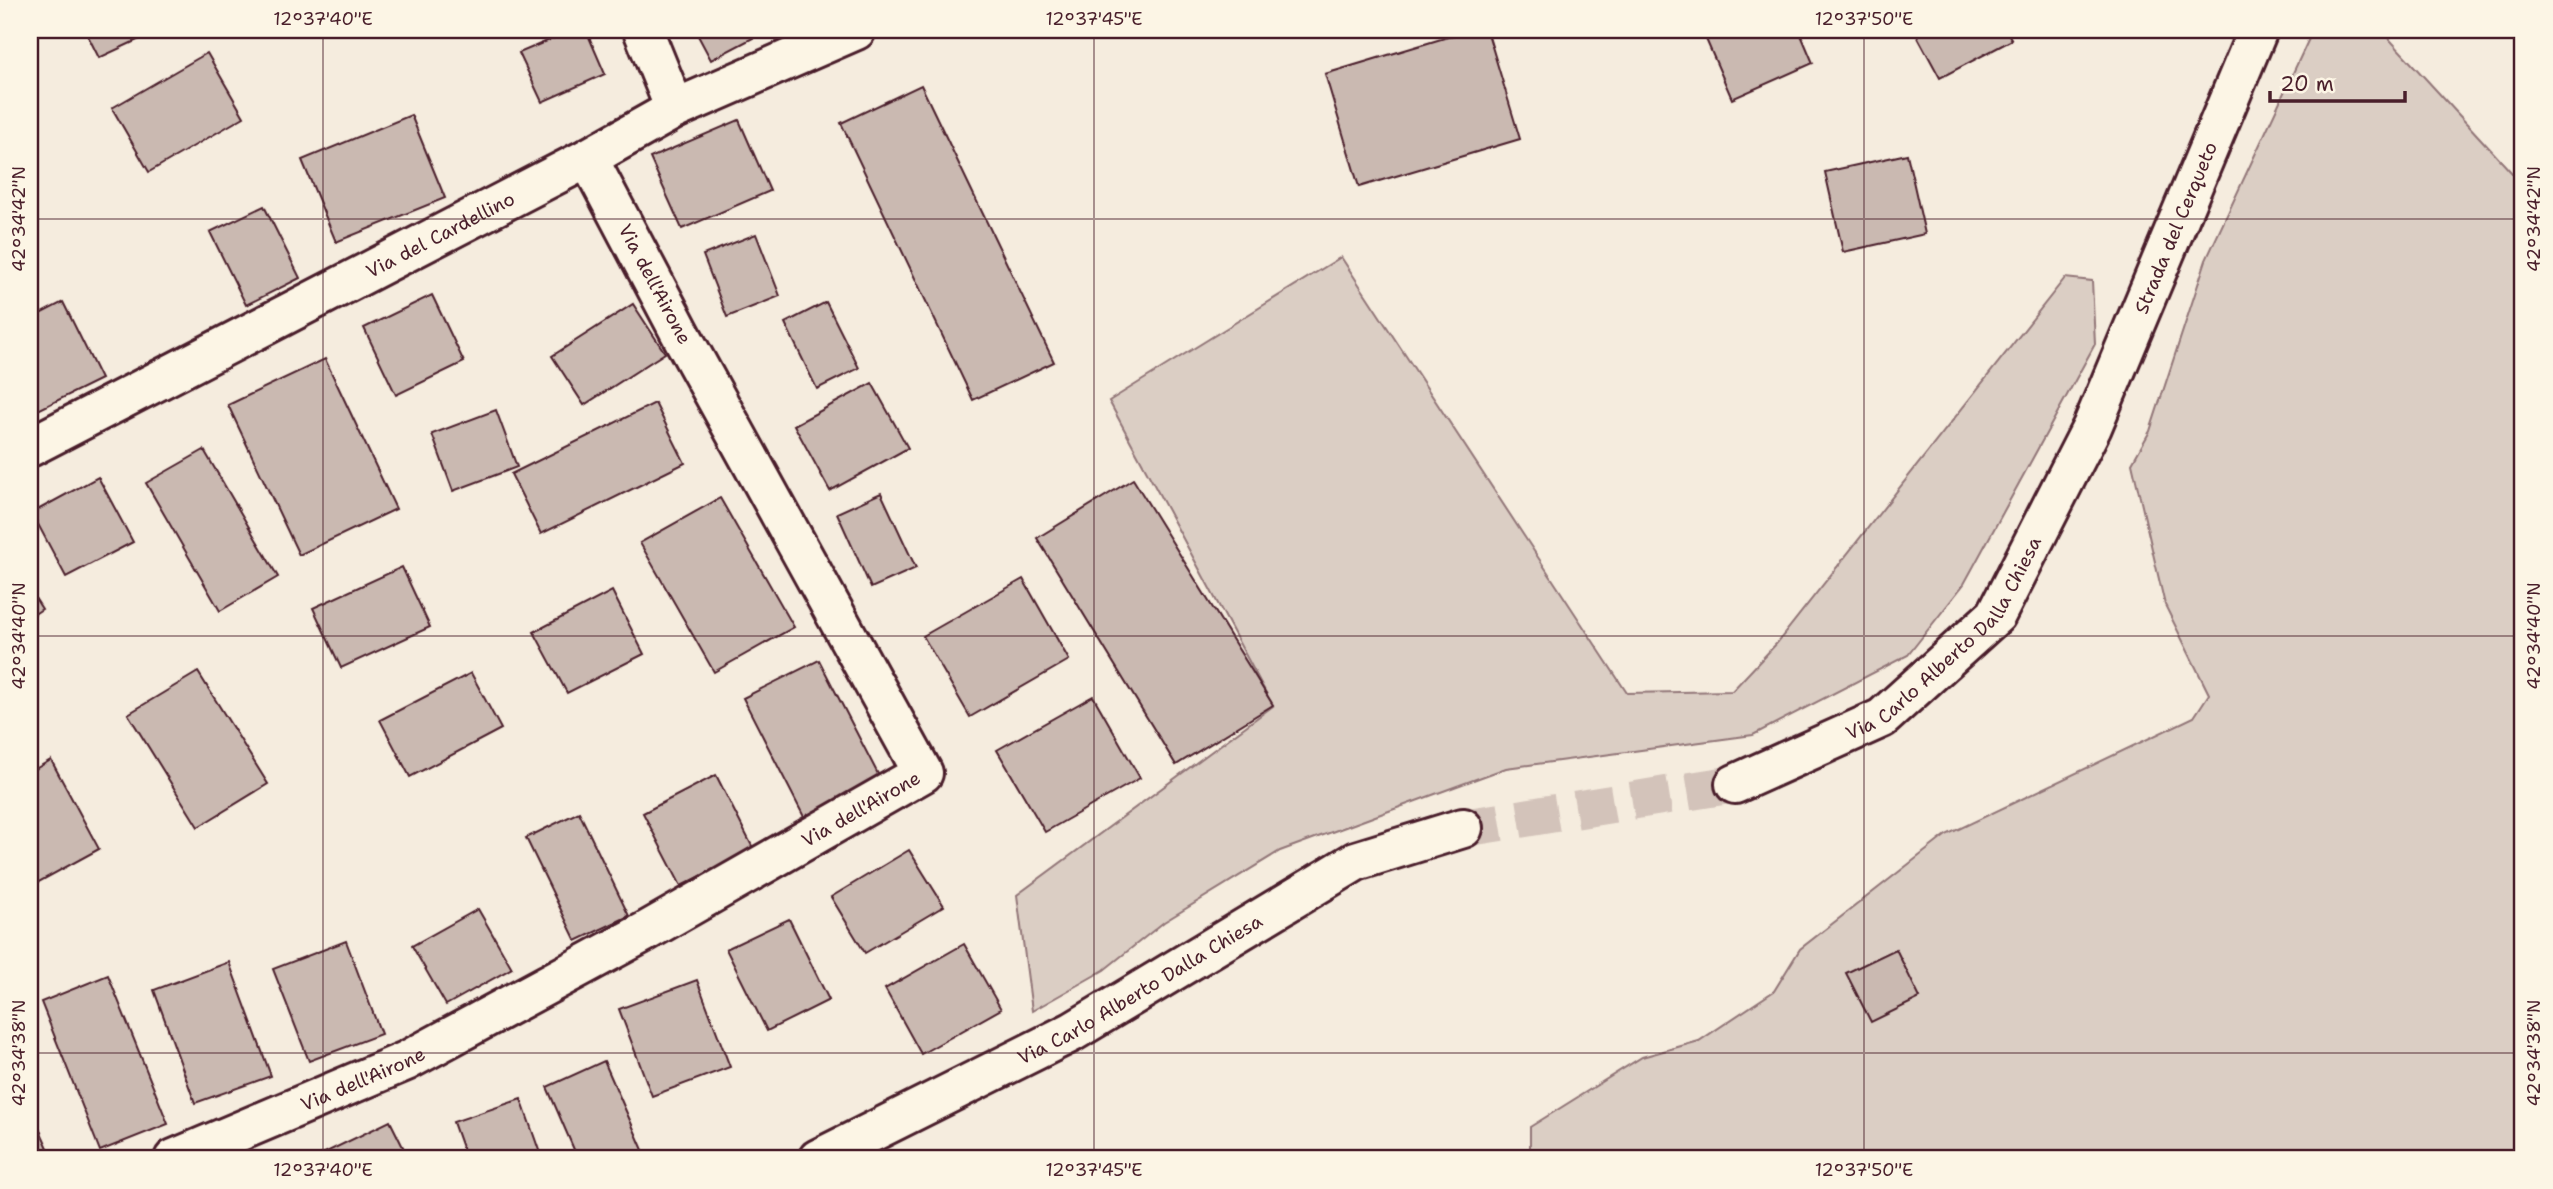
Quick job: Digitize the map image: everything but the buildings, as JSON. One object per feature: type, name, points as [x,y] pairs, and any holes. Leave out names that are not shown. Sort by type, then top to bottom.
[{"type":"street","points":[[642,30],[675,109]]},
{"type":"street","name":"Via del Cardellino","points":[[30,447],[588,158],[675,109],[856,30]]},
{"type":"street","name":"Strada del Cerqueto","points":[[2092,427],[2258,30]]},
{"type":"street","name":"Via dell'Airone","points":[[174,1159],[406,1060],[643,933],[923,773],[684,340],[588,158]]},
{"type":"street","name":"Via Carlo Alberto Dalla Chiesa","points":[[1735,783],[1882,718],[1996,615],[2092,427]]},
{"type":"street","name":"Via Carlo Alberto Dalla Chiesa","points":[[818,1159],[1072,1032],[1356,861],[1463,828]]},
{"type":"shaded area","points":[[2313,30],[2381,30],[2523,185],[2523,1159],[1530,1159],[1530,1127],[1642,1057],[1699,1041],[1774,991],[1800,949],[1946,835],[2194,717],[2209,694],[2165,605],[2132,463],[2150,431],[2206,260]]},
{"type":"shaded area","points":[[1341,257],[1627,693],[1732,691],[1777,643],[2065,278],[2092,281],[2095,344],[1964,584],[1908,655],[1753,735],[1506,768],[1280,851],[1164,922],[1104,970],[1032,1011],[1017,895],[1273,706],[1109,401]]},
{"type":"tunnel","points":[[1463,828],[1735,784]]}]
